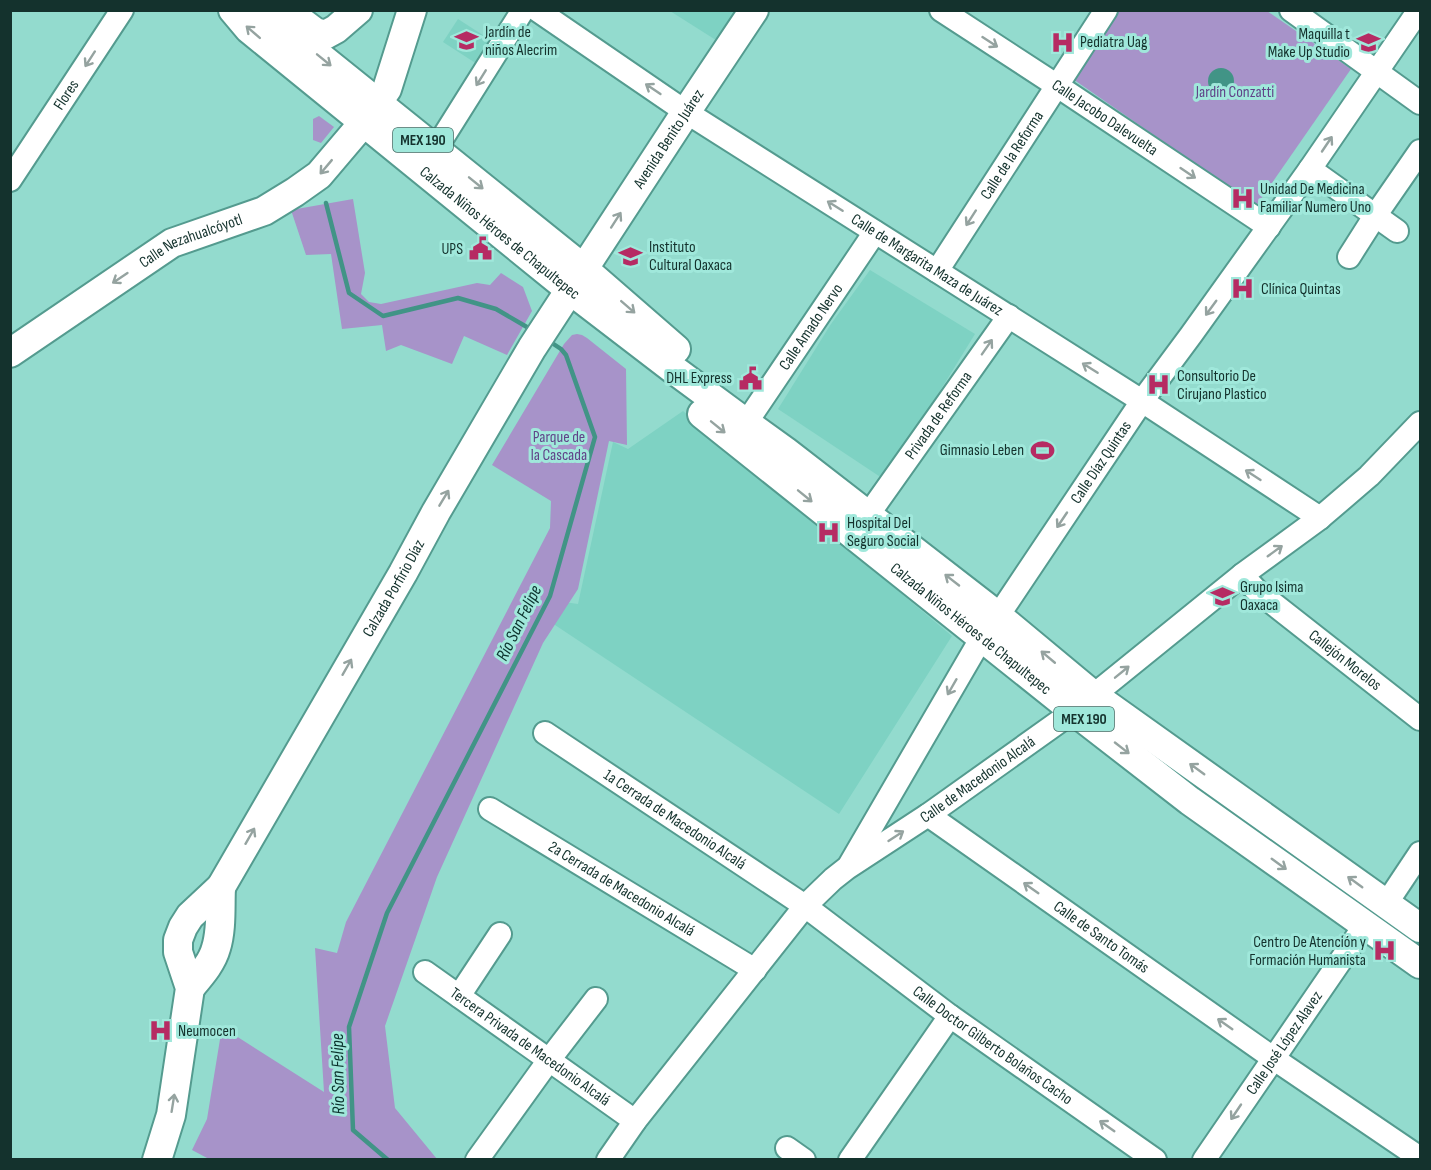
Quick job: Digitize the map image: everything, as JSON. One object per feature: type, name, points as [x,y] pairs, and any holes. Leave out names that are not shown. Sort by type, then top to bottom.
[{"type":"main road","name":"Calzada Niños Héroes de Chapultepec","points":[[233,10],[249,29],[371,113],[577,279],[746,423],[867,514],[990,626],[1084,703],[1190,801],[1420,964]]},
{"type":"main road","name":"Calzada Niños Héroes de Chapultepec","points":[[262,10],[371,113],[435,150],[577,279]]},
{"type":"main road","points":[[286,10],[315,32],[325,34],[336,29],[358,10]]},
{"type":"main road","name":"Avenida Benito Juárez","points":[[577,279],[754,10]]},
{"type":"main road","name":"Calle Nezahualcóyotl","points":[[10,353],[172,243],[264,211],[319,175],[371,113],[387,89],[407,15]]},
{"type":"main road","name":"Calzada Porfirio Díaz","points":[[157,1160],[171,1115],[190,988],[178,952],[178,940],[183,927],[190,916],[221,886],[532,348],[577,279]]},
{"type":"main road","name":"Calzada Niños Héroes de Chapultepec","points":[[549,322],[577,320],[594,328],[759,460],[990,626]]},
{"type":"main road","points":[[746,423],[759,460]]},
{"type":"main road","name":"Calzada Niños Héroes de Chapultepec","points":[[1084,703],[1420,928]]},
{"type":"main road","name":"Calzada Porfirio Díaz","points":[[190,988],[210,962],[216,948],[219,934],[221,886]]},
{"type":"street","name":"Flores","points":[[10,180],[122,10]]},
{"type":"street","points":[[435,150],[524,10]]},
{"type":"street","name":"Calle de Margarita Maza de Juárez","points":[[537,10],[687,112],[1142,401],[1320,518]]},
{"type":"street","name":"Calle Jacobo Dalevuelta","points":[[941,10],[1269,227]]},
{"type":"street","name":"Calle de la Reforma","points":[[937,271],[1106,10]]},
{"type":"street","points":[[1291,10],[1420,103]]},
{"type":"street","name":"Calle Díaz Quintas","points":[[840,874],[990,626],[1142,401],[1269,227],[1419,10]]},
{"type":"street","points":[[1349,257],[1420,152]]},
{"type":"street","points":[[1310,169],[1397,231]]},
{"type":"street","name":"Calle Amado Nervo","points":[[746,423],[875,232]]},
{"type":"street","name":"Privada de Reforma","points":[[867,514],[1009,316]]},
{"type":"street","name":"Calle de Macedonio Alcalá","points":[[608,1160],[635,1121],[805,906],[840,874],[928,815],[1084,703],[1242,575],[1320,518],[1368,476],[1420,423]]},
{"type":"street","name":"Callejón Morelos","points":[[1242,575],[1257,591],[1420,719]]},
{"type":"street","name":"1a Cerrada de Macedonio Alcalá","points":[[545,733],[805,906]]},
{"type":"street","name":"2a Cerrada de Macedonio Alcalá","points":[[490,809],[755,970]]},
{"type":"street","name":"Calle de Santo Tomás","points":[[928,815],[1278,1062],[1420,1158]]},
{"type":"street","points":[[1386,904],[1420,853]]},
{"type":"street","points":[[833,928],[840,874]]},
{"type":"street","name":"Calle Doctor Gilberto Bolaños Cacho","points":[[805,906],[950,1016],[1155,1160]]},
{"type":"street","name":"Calle José López Alavez","points":[[1204,1160],[1278,1062],[1365,925]]},
{"type":"street","points":[[459,996],[500,934]]},
{"type":"street","name":"Tercera Privada de Macedonio Alcalá","points":[[425,972],[635,1121]]},
{"type":"street","points":[[477,1160],[596,999]]},
{"type":"street","points":[[850,1160],[950,1016]]},
{"type":"shaded area","points":[[670,11],[738,11],[719,42]]},
{"type":"shaded area","name":"Jardín de niños Alecrim","points":[[458,19],[492,41],[477,64],[443,42]]},
{"type":"shaded area","points":[[1221,68],[1230,72],[1234,81],[1230,90],[1221,94],[1212,90],[1208,81],[1212,72]]},
{"type":"shaded area","points":[[870,270],[975,334],[885,480],[778,409],[831,324]]},
{"type":"shaded area","points":[[683,411],[952,636],[839,814],[552,623],[564,602],[578,604],[613,442],[628,449]]},
{"type":"green space","name":"Jardín Conzatti","points":[[1116,10],[1267,11],[1351,69],[1256,206],[1070,77]]},
{"type":"green space","points":[[319,116],[334,127],[321,143],[313,140],[313,119]]},
{"type":"green space","points":[[353,199],[365,273],[361,294],[369,302],[381,304],[477,283],[490,285],[501,273],[523,287],[532,311],[507,355],[464,336],[452,364],[401,345],[386,351],[382,325],[342,329],[331,254],[306,255],[291,210]]},
{"type":"green space","name":"Parque de la Cascada","points":[[577,334],[587,338],[626,369],[627,445],[609,441],[578,589],[543,643],[437,877],[385,1026],[395,1108],[437,1159],[209,1159],[192,1150],[207,1119],[222,1027],[324,1092],[315,948],[337,953],[346,922],[550,528],[551,501],[492,465],[564,344],[572,335]]},
{"type":"waterway","name":"Río San Felipe","points":[[326,203],[349,293],[383,316],[458,298],[496,309],[532,330]]},
{"type":"waterway","name":"Río San Felipe","points":[[388,1160],[353,1130],[349,1027],[387,913],[550,596],[595,437],[566,355],[549,341]]},
{"type":"place","name":"Jardín de niños Alecrim","points":[[467,41]]},
{"type":"place","name":"Pediatra Uag","points":[[1062,42]]},
{"type":"place","name":"Maquilla t Make Up Studio","points":[[1368,43]]},
{"type":"place","name":"Unidad De Medicina Familiar Numero Uno","points":[[1242,198]]},
{"type":"place","name":"UPS","points":[[481,249]]},
{"type":"place","name":"Instituto Cultural Oaxaca","points":[[631,256]]},
{"type":"place","name":"Clínica Quintas","points":[[1243,289]]},
{"type":"place","name":"DHL Express","points":[[750,378]]},
{"type":"place","name":"Consultorio De Cirujano Plastico","points":[[1159,385]]},
{"type":"place","name":"Gimnasio Leben","points":[[1042,450]]},
{"type":"place","name":"Hospital Del Seguro Social","points":[[829,532]]},
{"type":"place","name":"Grupo Isima Oaxaca","points":[[1222,596]]},
{"type":"place","name":"Centro De Atención y Formación Humanista","points":[[1384,951]]},
{"type":"place","name":"Neumocen","points":[[160,1031]]}]
